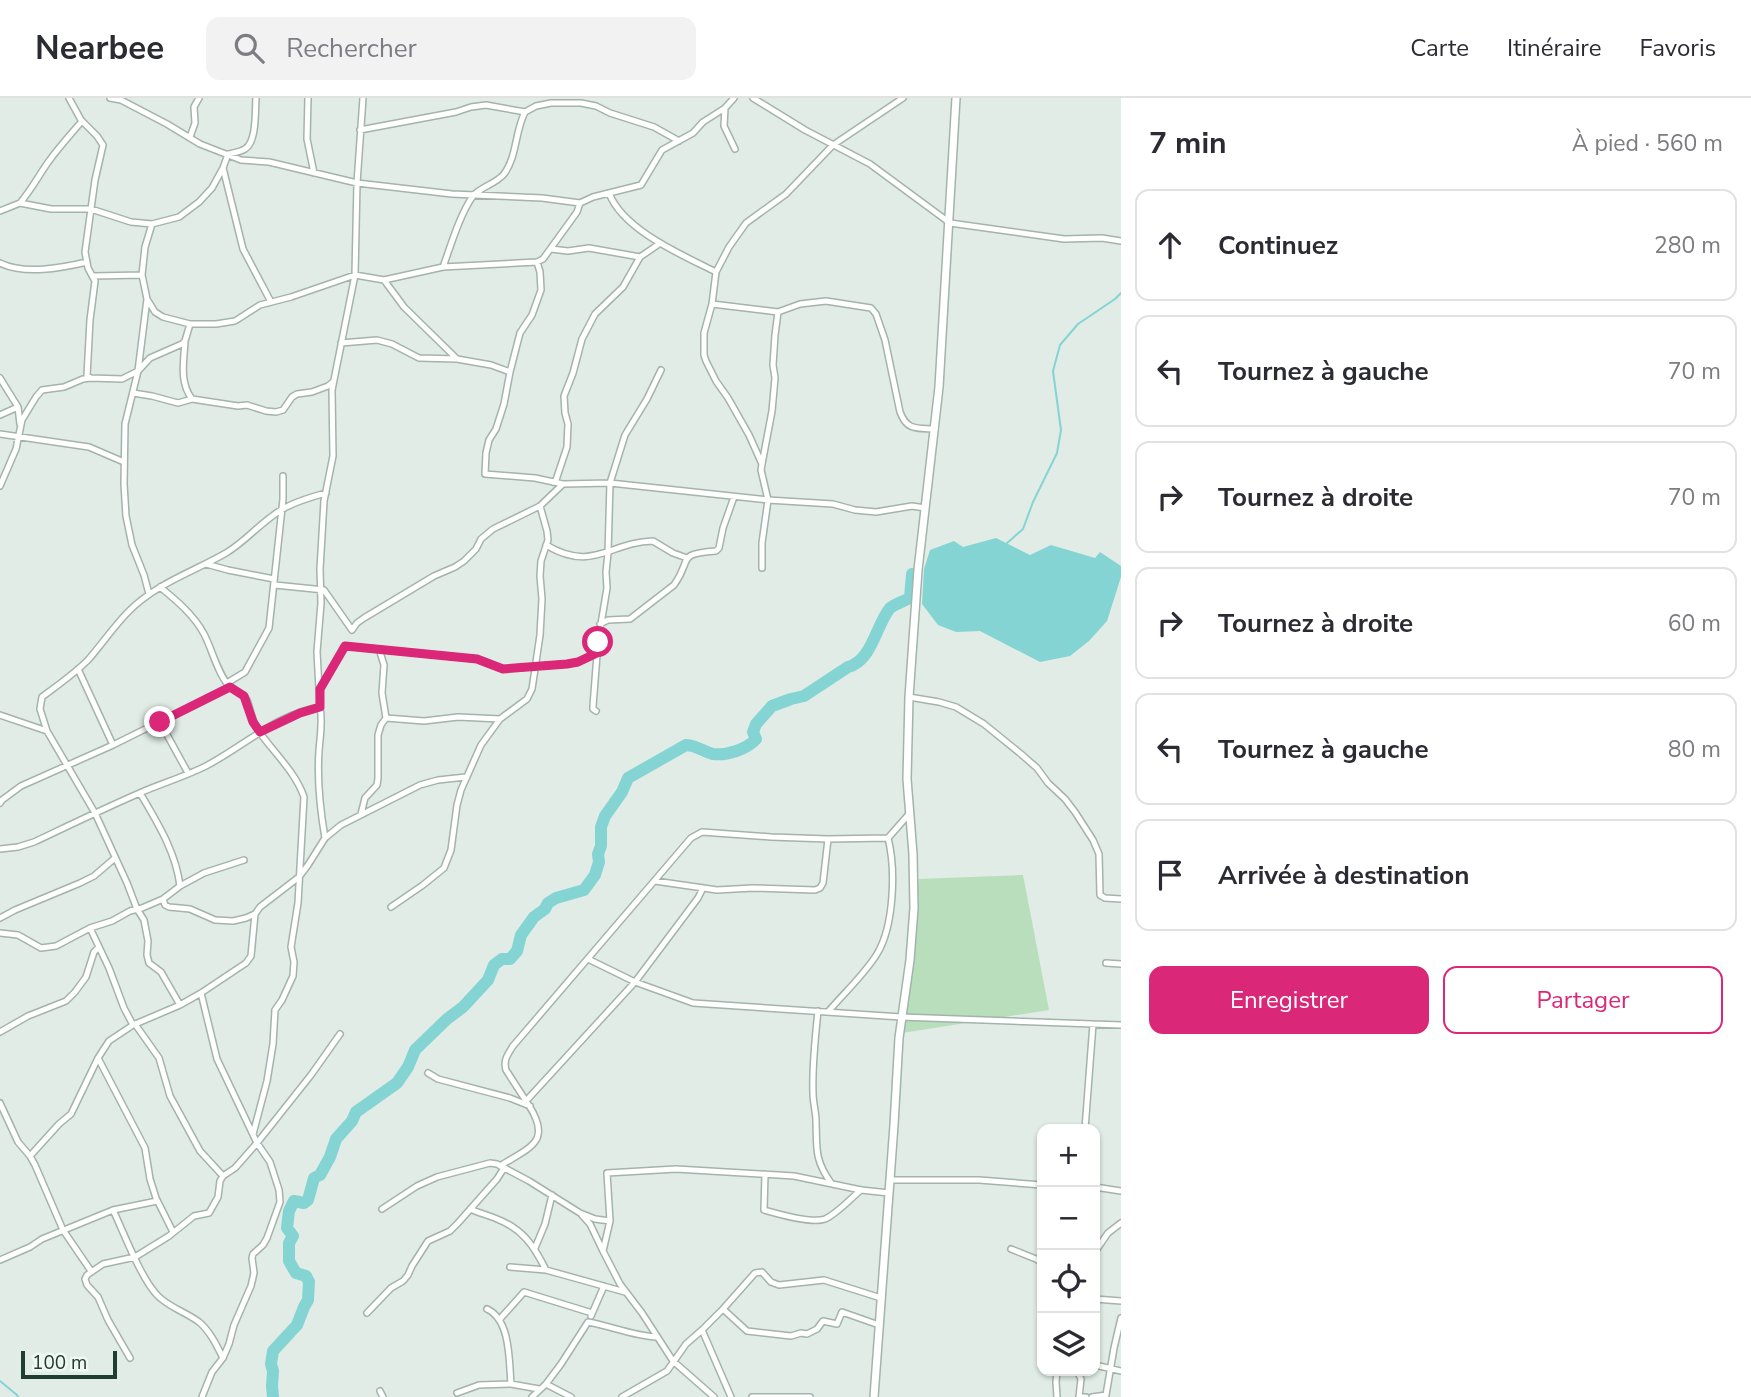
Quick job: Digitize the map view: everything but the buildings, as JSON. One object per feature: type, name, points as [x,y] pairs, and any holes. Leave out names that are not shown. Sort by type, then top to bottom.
[{"type":"street","points":[[69,98],[82,121],[103,145],[85,252],[95,281],[86,373],[91,378]]},
{"type":"street","points":[[110,98],[121,99],[200,144],[241,160],[269,162],[357,183],[452,194],[542,198],[580,203],[641,185],[662,150],[693,133],[734,98]]},
{"type":"street","points":[[190,137],[195,122],[194,107],[198,98]]},
{"type":"street","points":[[228,154],[245,149],[249,145],[255,120],[256,98]]},
{"type":"street","points":[[308,98],[307,139],[314,173]]},
{"type":"street","points":[[325,838],[319,791],[322,715],[317,652],[321,550],[326,493],[333,456],[332,390],[355,275],[357,183],[363,98]]},
{"type":"street","points":[[589,98],[596,106]]},
{"type":"street","points":[[753,98],[870,164],[950,223],[1064,239],[1102,238],[1121,241]]},
{"type":"street","points":[[762,464],[749,435],[706,361],[704,333],[712,304],[716,272],[746,223],[786,194],[833,145],[903,98]]},
{"type":"street","points":[[874,1397],[897,1056],[914,908],[907,779],[909,697],[918,570],[935,429],[956,98]]},
{"type":"street","points":[[443,267],[455,231],[474,195],[503,174],[510,163],[525,112],[536,106],[581,103],[596,106],[654,127],[679,141]]},
{"type":"street","points":[[360,130],[486,105],[525,112]]},
{"type":"street","points":[[725,108],[724,126],[735,149]]},
{"type":"street","points":[[0,211],[20,203],[47,163],[82,121]]},
{"type":"street","points":[[20,203],[51,209],[91,209],[131,222],[152,224],[179,217],[199,202],[212,188],[228,154]]},
{"type":"street","points":[[223,168],[243,249],[271,302]]},
{"type":"street","points":[[609,193],[624,216],[659,244],[716,272]]},
{"type":"street","points":[[147,299],[155,312],[163,317],[190,324],[216,324],[235,321],[260,305],[355,275],[383,280],[443,267],[537,262],[543,259],[578,212],[580,203]]},
{"type":"street","points":[[149,594],[132,545],[126,516],[124,462],[125,425],[138,371],[147,299],[142,275],[145,247],[152,224]]},
{"type":"street","points":[[554,482],[566,447],[568,424],[564,396],[582,339],[596,314],[623,287],[640,257],[659,244]]},
{"type":"street","points":[[551,249],[568,251],[589,248],[640,257]]},
{"type":"street","points":[[0,263],[14,268],[50,268],[87,262]]},
{"type":"street","points":[[537,262],[541,290],[532,314],[520,333],[504,404],[496,429],[489,440],[485,474],[535,478],[563,484],[610,483],[734,497],[833,504],[876,512],[912,506],[925,508]]},
{"type":"street","points":[[93,276],[142,275]]},
{"type":"street","points":[[383,280],[404,307],[457,359]]},
{"type":"street","points":[[712,304],[778,312],[800,304],[826,301],[871,308],[876,314],[885,340],[904,423],[935,429]]},
{"type":"street","points":[[762,568],[762,543],[768,500],[761,470],[772,411],[778,312]]},
{"type":"street","points":[[190,324],[185,341],[183,380],[192,399]]},
{"type":"street","points":[[341,343],[377,340],[392,344],[419,358],[457,359],[491,365],[510,372]]},
{"type":"street","points":[[0,486],[16,449],[22,420],[42,390],[64,387],[91,378],[122,380],[138,371],[150,358],[185,341]]},
{"type":"street","points":[[596,711],[593,706],[597,653],[600,624],[607,597],[610,483],[625,435],[661,370]]},
{"type":"street","points":[[0,378],[18,407],[20,433]]},
{"type":"street","points":[[133,393],[178,403],[192,399],[247,405],[276,412],[283,410],[297,394],[312,392],[333,382]]},
{"type":"street","points":[[0,415],[18,407]]},
{"type":"street","points":[[0,434],[20,433],[89,447],[124,462]]},
{"type":"street","points":[[1,800],[21,786],[160,722],[228,685],[245,671],[269,628],[283,477]]},
{"type":"street","points":[[320,689],[357,623],[464,561],[476,549],[481,539],[493,529],[540,506],[563,484]]},
{"type":"street","points":[[180,1005],[161,972],[149,963],[144,920],[95,813],[47,731],[40,709],[42,697],[78,669],[129,611],[149,594],[227,552],[282,510],[307,498],[326,493]]},
{"type":"street","points":[[600,624],[608,620],[630,619],[674,585],[687,558],[694,554],[716,551],[734,497]]},
{"type":"street","points":[[391,907],[444,867],[451,850],[457,804],[481,745],[500,719],[527,699],[531,689],[540,635],[541,561],[547,531],[540,506]]},
{"type":"street","points":[[546,545],[559,553],[593,557],[653,541],[673,554],[687,558]]},
{"type":"street","points":[[205,564],[326,592],[352,630]]},
{"type":"street","points":[[160,587],[177,601],[203,631],[228,685],[244,696],[253,722],[287,767],[304,797],[298,902],[291,947],[293,976],[275,1010],[267,1081],[253,1134]]},
{"type":"street","points":[[345,646],[477,659],[503,669],[567,664],[597,653]]},
{"type":"street","points":[[361,814],[365,797],[377,785],[378,735],[386,718],[382,693],[384,665],[379,649]]},
{"type":"street","points":[[78,669],[113,745]]},
{"type":"street","points":[[909,697],[956,707],[984,724],[1029,761],[1075,812],[1093,840],[1099,854],[1100,895],[1121,899]]},
{"type":"street","points":[[0,849],[34,842],[206,766],[260,732],[320,707]]},
{"type":"street","points":[[0,715],[47,731]]},
{"type":"street","points":[[386,718],[424,721],[458,717],[500,719]]},
{"type":"street","points":[[160,722],[188,773]]},
{"type":"street","points":[[30,1156],[71,1114],[109,1041],[134,1025],[201,993],[246,962],[251,956],[256,914],[260,907],[299,877],[325,838],[341,825],[420,785],[466,777]]},
{"type":"street","points":[[140,793],[176,862],[180,886]]},
{"type":"street","points":[[367,1312],[391,1288],[403,1281],[425,1245],[431,1239],[450,1231],[497,1179],[502,1167],[537,1139],[540,1133],[538,1120],[506,1070],[505,1060],[513,1046],[691,838],[702,832],[828,839],[888,838],[910,813]]},
{"type":"street","points":[[828,1012],[870,964],[883,944],[892,887],[892,854],[888,838]]},
{"type":"street","points":[[655,881],[717,890],[815,890],[823,883],[828,839]]},
{"type":"street","points":[[0,918],[94,876],[116,858]]},
{"type":"street","points":[[0,933],[18,935],[35,946],[48,948],[65,943],[90,928],[163,899],[204,873],[244,860]]},
{"type":"street","points":[[528,1104],[635,982],[703,888]]},
{"type":"street","points":[[163,899],[169,907],[190,909],[221,921],[256,914]]},
{"type":"street","points":[[90,928],[124,1008],[159,1058],[170,1096],[200,1151],[223,1176]]},
{"type":"street","points":[[0,1032],[28,1016],[66,1001],[86,977],[94,952],[99,947]]},
{"type":"street","points":[[588,959],[635,982],[693,1003],[901,1017],[1121,1025]]},
{"type":"street","points":[[1105,963],[1121,964]]},
{"type":"street","points":[[201,993],[217,1059],[257,1143],[270,1162],[279,1190],[279,1202],[267,1238],[253,1254],[254,1273],[251,1286],[223,1358],[212,1372],[202,1397]]},
{"type":"street","points":[[818,1011],[813,1092],[816,1153],[831,1183]]},
{"type":"street","points":[[1085,1124],[1093,1024]]},
{"type":"street","points":[[130,1358],[97,1297],[87,1285],[87,1275],[103,1264],[135,1257],[194,1216],[209,1213],[218,1197],[223,1176],[235,1168],[257,1143],[312,1075],[340,1034]]},
{"type":"street","points":[[98,1058],[145,1149],[157,1201],[173,1232]]},
{"type":"street","points":[[428,1073],[438,1079],[528,1104]]},
{"type":"street","points":[[0,1103],[18,1142],[30,1156],[45,1185],[62,1230],[91,1271]]},
{"type":"street","points":[[382,1209],[417,1186],[437,1177],[491,1163],[580,1213],[610,1221]]},
{"type":"street","points":[[603,1251],[610,1221],[607,1173],[676,1169],[794,1176],[889,1193]]},
{"type":"street","points":[[765,1174],[764,1210],[807,1220],[831,1216],[861,1190]]},
{"type":"street","points":[[890,1180],[979,1180],[1037,1185]]},
{"type":"street","points":[[1100,1188],[1121,1191]]},
{"type":"street","points":[[535,1248],[545,1224],[552,1195]]},
{"type":"street","points":[[0,1260],[30,1247],[42,1238],[113,1210],[157,1201]]},
{"type":"street","points":[[470,1209],[507,1224],[524,1236],[535,1248],[546,1270]]},
{"type":"street","points":[[113,1210],[135,1257],[157,1294],[174,1308],[199,1322],[215,1341],[223,1358]]},
{"type":"street","points":[[580,1213],[590,1224],[625,1292],[673,1361],[714,1397]]},
{"type":"street","points":[[1096,1250],[1108,1233],[1121,1223]]},
{"type":"street","points":[[1011,1249],[1037,1260]]},
{"type":"street","points":[[510,1267],[546,1270],[625,1292]]},
{"type":"street","points":[[622,1397],[663,1374],[694,1336],[755,1273],[765,1274],[771,1282],[779,1285],[824,1280],[881,1298]]},
{"type":"street","points":[[532,1397],[546,1384],[588,1322],[604,1286]]},
{"type":"street","points":[[499,1320],[523,1292],[592,1314]]},
{"type":"street","points":[[1100,1299],[1121,1301]]},
{"type":"street","points":[[487,1309],[499,1320],[507,1336],[511,1384]]},
{"type":"street","points":[[723,1309],[744,1329],[760,1334],[807,1334],[817,1329],[823,1321],[837,1324],[844,1312],[879,1325]]},
{"type":"street","points":[[1092,1397],[1107,1395],[1121,1318]]},
{"type":"street","points":[[588,1322],[608,1325],[632,1334],[657,1337]]},
{"type":"street","points":[[702,1330],[731,1397]]},
{"type":"street","points":[[1100,1366],[1121,1371]]},
{"type":"street","points":[[1057,1376],[1057,1397]]},
{"type":"street","points":[[1079,1376],[1079,1397],[1086,1397]]},
{"type":"street","points":[[457,1393],[479,1385],[511,1384],[539,1390]]},
{"type":"street","points":[[546,1384],[571,1397]]},
{"type":"street","points":[[752,1397],[810,1397]]},
{"type":"green space","points":[[1023,875],[1049,1010],[902,1033],[919,879]]},
{"type":"water","points":[[996,538],[1030,555],[1051,545],[1095,558],[1100,552],[1121,566],[1121,577],[1107,621],[1089,641],[1070,656],[1040,662],[980,631],[956,632],[938,625],[922,604],[924,569],[930,550],[954,541],[963,547]]},
{"type":"waterway","points":[[1006,544],[1023,529],[1057,453],[1061,430],[1053,371],[1060,345],[1078,324],[1121,293]]},
{"type":"waterway","points":[[273,1397],[273,1351],[297,1325],[308,1300],[309,1282],[306,1276],[296,1273],[289,1261],[289,1243],[293,1236],[287,1228],[289,1211],[294,1201],[304,1203],[308,1200],[314,1178],[320,1175],[336,1139],[352,1121],[356,1112],[397,1083],[415,1050],[463,1007],[488,980],[494,965],[502,959],[510,959],[517,951],[521,935],[548,903],[584,890],[595,875],[599,862],[601,827],[605,816],[622,792],[628,778],[686,745],[710,753],[724,754],[752,743],[756,739],[753,732],[756,724],[772,706],[804,696],[863,658],[890,608],[910,598],[912,574]]},
{"type":"waterway","points":[[0,1381],[18,1397]]},
{"type":"route","points":[[160,722],[230,687],[248,702],[253,722],[260,732],[283,720],[320,707],[320,689],[345,646],[457,656],[477,659],[503,669],[521,669],[578,662],[597,653],[598,642]]}]
